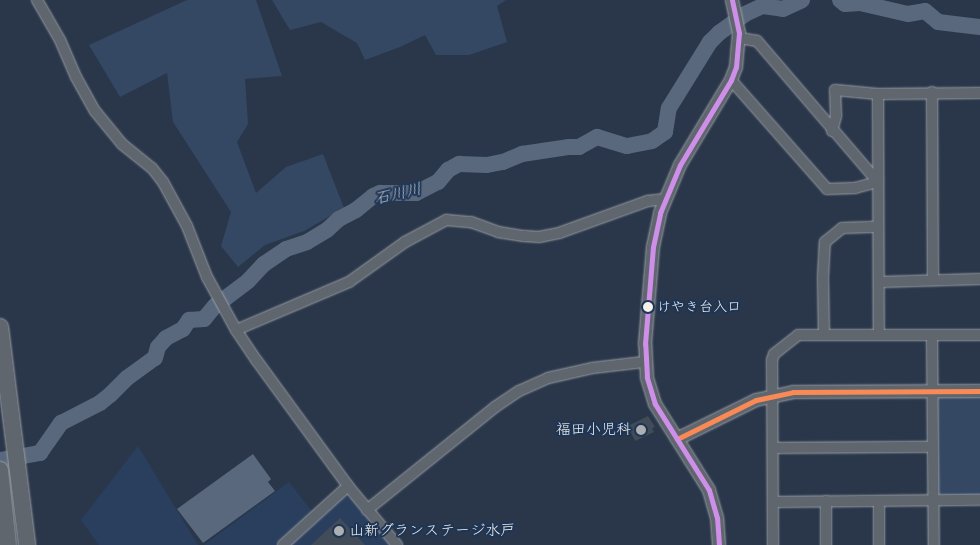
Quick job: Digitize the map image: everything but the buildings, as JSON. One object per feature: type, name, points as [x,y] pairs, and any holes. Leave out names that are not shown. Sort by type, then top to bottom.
[{"type":"highway","points":[[0,326],[27,545]]},
{"type":"highway","points":[[0,471],[8,545]]},
{"type":"street","points":[[36,0],[60,40],[76,77],[95,111],[122,144],[152,168],[163,182],[187,226],[207,277],[236,330],[348,486],[397,545]]},
{"type":"street","points":[[719,545],[717,518],[711,496],[656,404],[644,362],[653,247],[665,199],[680,165],[731,80],[736,67],[740,35],[733,4]]},
{"type":"street","points":[[740,35],[758,41],[832,131],[878,182]]},
{"type":"street","points":[[731,80],[827,188],[856,188],[878,182]]},
{"type":"street","points":[[832,131],[836,116],[835,90],[878,94],[980,93]]},
{"type":"street","points":[[932,92],[933,279]]},
{"type":"street","points":[[878,94],[879,334]]},
{"type":"street","points":[[236,330],[348,282],[405,242],[446,220],[471,222],[498,232],[540,237],[559,233],[648,201],[665,199]]},
{"type":"street","points":[[824,334],[823,277],[825,242],[842,228],[878,227]]},
{"type":"street","points":[[880,282],[980,279]]},
{"type":"street","points":[[773,545],[774,448],[772,360],[774,354],[798,335],[980,335]]},
{"type":"street","points":[[932,336],[931,392],[934,545]]},
{"type":"street","points":[[367,510],[495,407],[519,391],[548,378],[592,368],[644,362]]},
{"type":"street","points":[[677,438],[756,400],[773,395],[802,391],[980,391]]},
{"type":"street","points":[[774,448],[932,446]]},
{"type":"street","points":[[283,545],[348,486]]},
{"type":"street","points":[[774,502],[980,500]]},
{"type":"street","points":[[826,501],[826,545]]},
{"type":"street","points":[[879,501],[879,545]]},
{"type":"shaded area","points":[[187,0],[256,0],[282,76],[245,79],[248,124],[237,142],[256,193],[286,167],[323,154],[344,208],[304,231],[265,245],[238,267],[221,246],[231,212],[173,122],[167,73],[120,97],[89,45]]},
{"type":"shaded area","points":[[272,0],[506,0],[497,6],[507,42],[469,55],[436,55],[425,35],[365,60],[357,43],[321,22],[290,30]]},
{"type":"shaded area","points":[[941,397],[980,397],[980,497],[943,497],[936,492],[936,401]]},
{"type":"shaded area","points":[[138,446],[198,545],[99,545],[81,520]]},
{"type":"shaded area","points":[[253,454],[271,479],[268,482],[275,491],[203,543],[177,509]]},
{"type":"shaded area","points":[[289,482],[317,518],[341,496],[353,498],[391,545],[204,545]]},
{"type":"waterway","name":"石川川","points":[[0,460],[40,453],[61,423],[100,403],[110,395],[127,378],[155,358],[158,347],[166,338],[183,329],[189,320],[204,319],[215,306],[248,281],[264,264],[286,249],[307,242],[327,230],[339,219],[356,210],[373,196],[380,193],[416,193],[438,182],[448,170],[459,164],[487,165],[503,162],[522,154],[579,147],[597,137],[627,146],[652,141],[665,132],[669,108],[710,42],[719,33],[745,14],[762,6],[783,9],[802,0]]},
{"type":"waterway","name":"石川川","points":[[840,0],[845,4],[860,3],[908,14],[925,11],[938,22],[980,27]]},
{"type":"transit line","points":[[719,545],[717,518],[709,490],[655,404],[647,377],[645,344],[653,247],[660,213],[680,165],[731,80],[736,67],[739,33],[732,0]]},
{"type":"transit line","points":[[677,439],[756,400],[793,392],[980,391]]},
{"type":"place","name":"けやき台入口","points":[[648,307]]},
{"type":"place","name":"福田小児科","points":[[641,430]]},
{"type":"place","name":"山新グランステージ水戸","points":[[339,531]]}]
